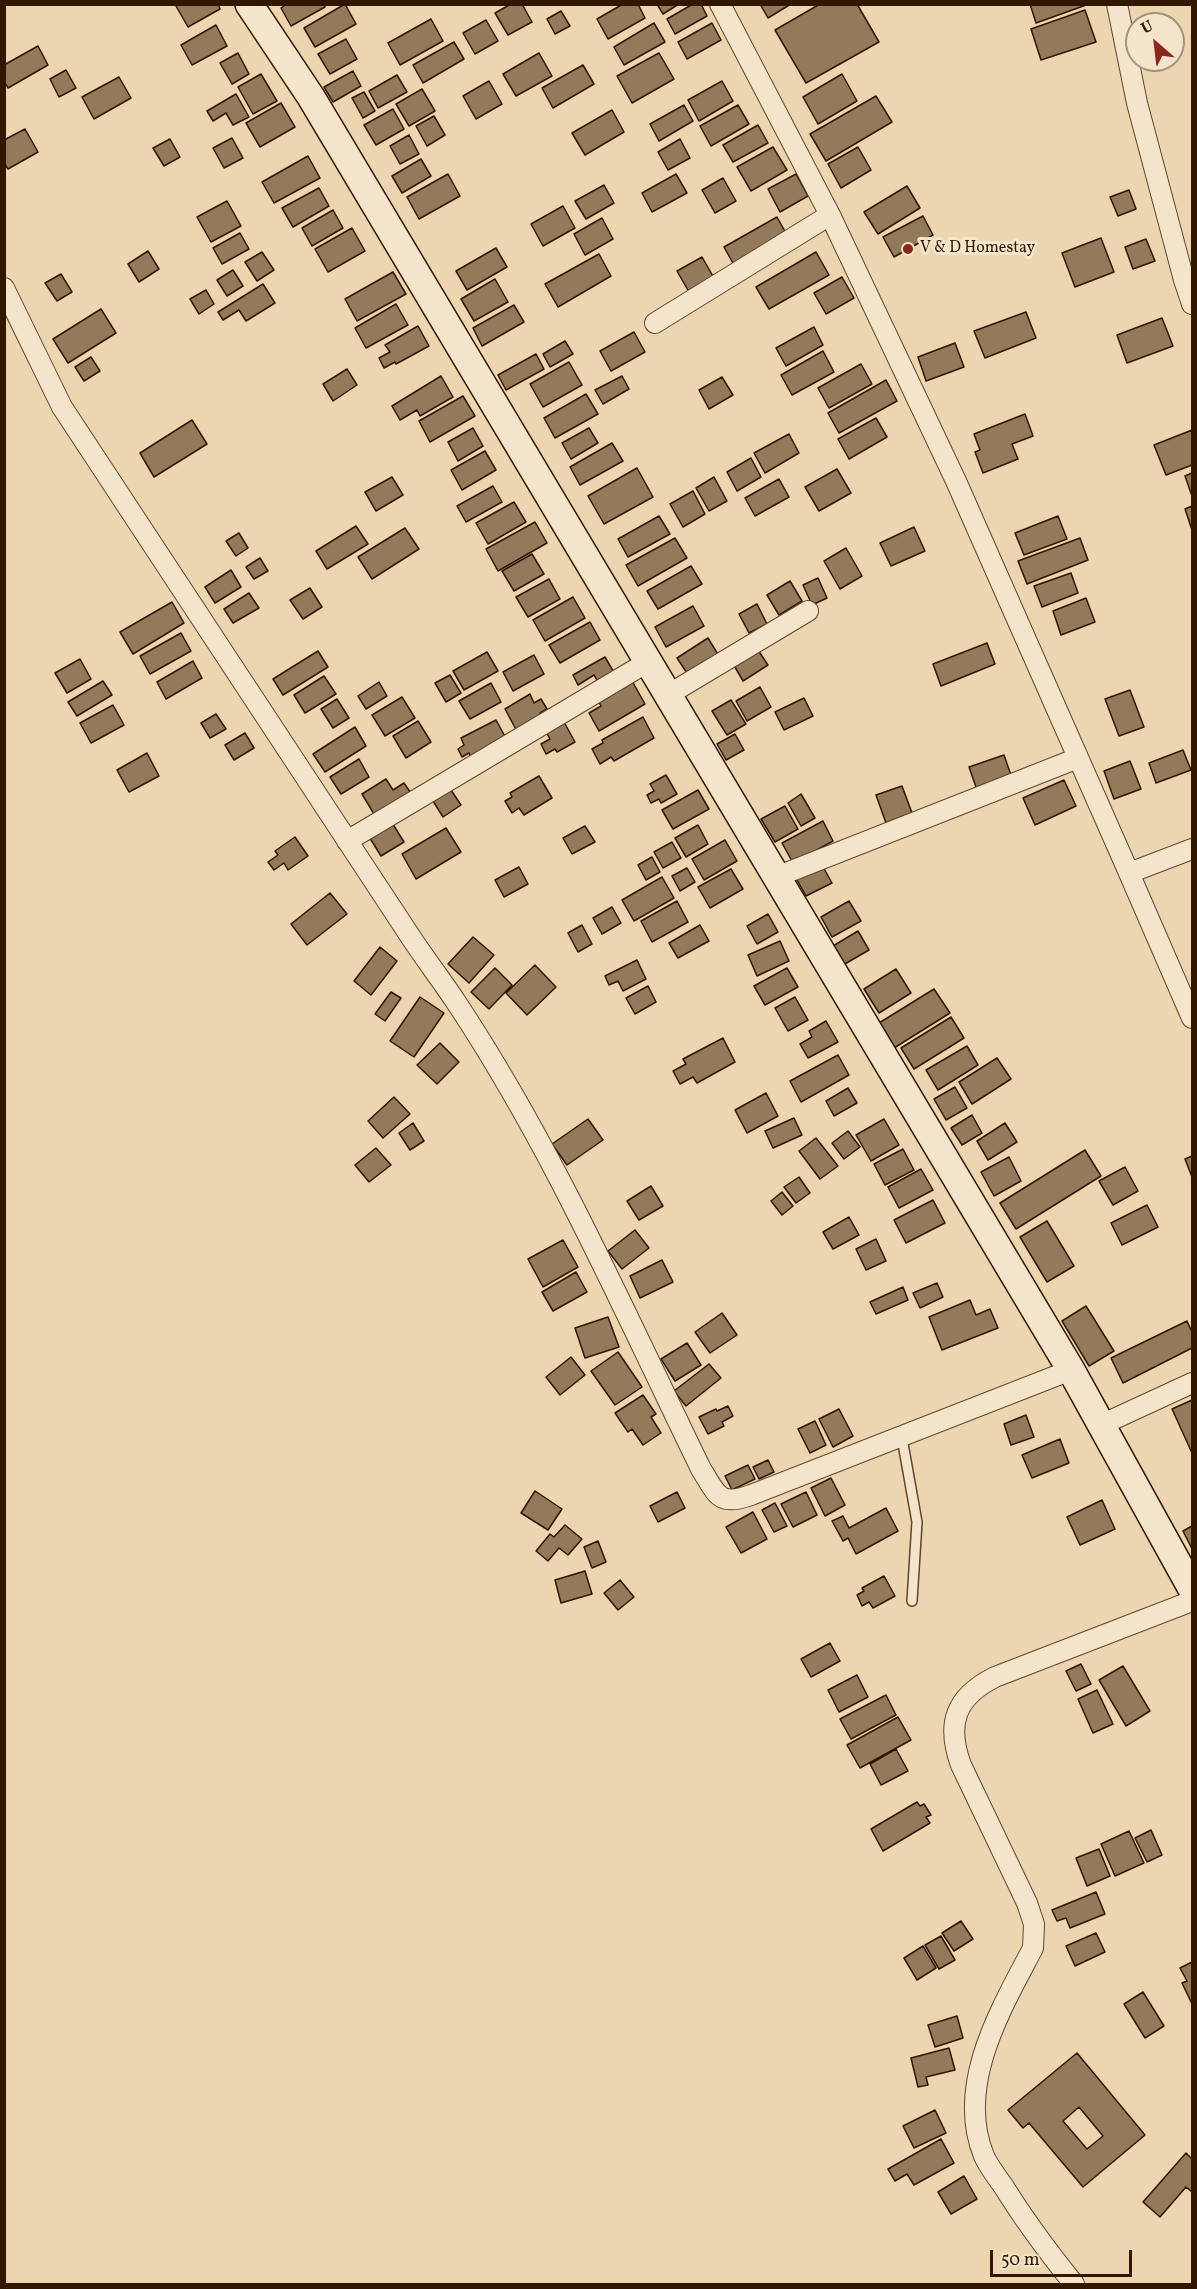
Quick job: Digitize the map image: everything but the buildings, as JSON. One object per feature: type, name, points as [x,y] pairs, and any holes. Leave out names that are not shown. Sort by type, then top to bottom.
[{"type":"street","points":[[249,4],[311,97],[646,663],[1071,1370],[1192,1589]]},
{"type":"street","points":[[720,4],[830,215],[961,492],[1192,1017]]},
{"type":"street","points":[[1117,4],[1137,103],[1192,304]]},
{"type":"street","points":[[655,323],[830,215]]},
{"type":"street","points":[[4,288],[62,407],[347,841],[457,1003],[519,1107],[589,1238],[701,1468],[720,1496],[725,1500],[739,1499],[902,1438],[1071,1370]]},
{"type":"street","points":[[666,696],[808,611]]},
{"type":"street","points":[[347,841],[646,663]]},
{"type":"street","points":[[776,877],[1077,758]]},
{"type":"street","points":[[1129,873],[1192,849]]},
{"type":"street","points":[[1101,1425],[1192,1383]]},
{"type":"street","points":[[1074,2284],[1018,2210],[985,2157],[978,2136],[975,2109],[991,2031],[1033,1948],[1035,1934],[1027,1903],[961,1765],[954,1745],[955,1718],[962,1703],[972,1692],[995,1677],[1192,1601]]},
{"type":"lane","points":[[902,1438],[917,1522],[912,1601]]},
{"type":"place","name":"V & D Homestay","points":[[908,249]]}]
